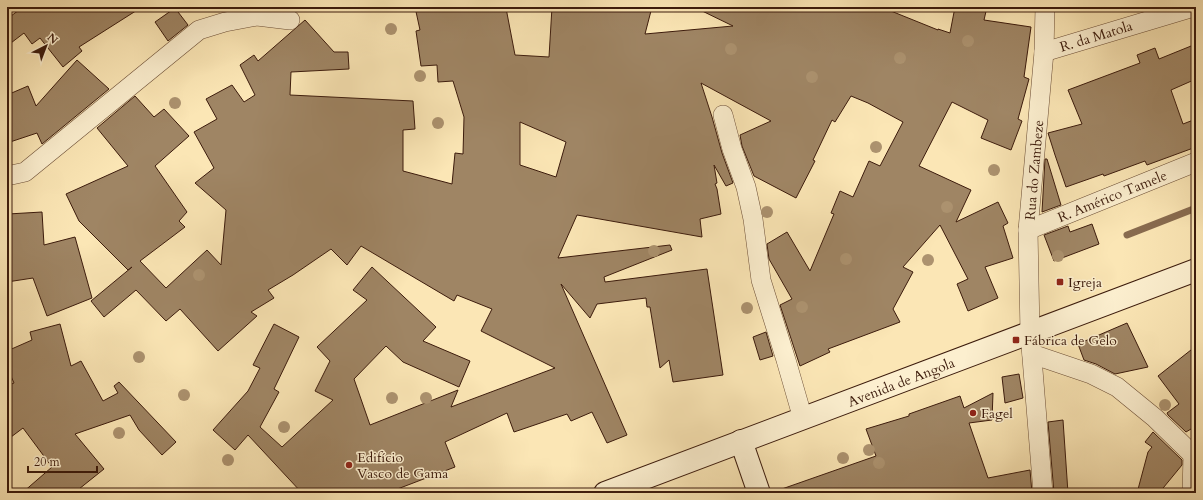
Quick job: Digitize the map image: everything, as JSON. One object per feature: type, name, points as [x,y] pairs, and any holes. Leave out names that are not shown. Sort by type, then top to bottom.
[{"type":"main road","name":"Avenida de Angola","points":[[605,493],[803,419],[1031,343],[1074,315],[1196,270]]},
{"type":"main road","points":[[742,441],[760,493]]},
{"type":"street","name":"Rua do Zambeze","points":[[1043,493],[1031,343],[1028,230],[1044,52],[1045,7]]},
{"type":"street","name":"R. da Matola","points":[[1044,52],[1194,7]]},
{"type":"street","points":[[7,176],[25,172],[199,30],[225,22],[257,16],[290,20]]},
{"type":"street","points":[[723,115],[732,149],[746,187],[753,219],[761,280],[803,419]]},
{"type":"street","name":"R. Américo Tamele","points":[[1028,230],[1196,162]]},
{"type":"street","points":[[1031,343],[1117,387],[1155,418],[1194,456],[1192,493]]},
{"type":"building","points":[[23,7],[142,7],[79,47],[82,51],[63,67],[40,38],[32,44],[24,33],[7,46],[7,19]]},
{"type":"building","points":[[415,7],[490,7],[491,11],[506,8],[515,55],[549,57],[552,7],[652,7],[645,34],[733,26],[694,7],[881,7],[938,30],[950,33],[955,7],[987,7],[984,20],[1031,27],[1024,77],[1029,79],[1018,119],[1022,121],[1011,150],[981,138],[988,120],[952,102],[919,166],[971,190],[956,222],[998,202],[1008,223],[1003,226],[1013,258],[985,267],[998,298],[968,311],[957,284],[968,279],[940,225],[903,267],[913,272],[893,309],[900,322],[828,349],[830,352],[800,366],[780,305],[792,299],[769,259],[767,244],[787,232],[810,271],[834,214],[831,213],[840,191],[853,197],[869,161],[880,166],[903,122],[868,103],[851,96],[835,122],[832,120],[813,160],[815,161],[796,198],[754,176],[742,146],[740,135],[771,121],[701,83],[722,153],[733,183],[726,186],[714,165],[717,183],[715,184],[721,214],[700,219],[702,237],[577,215],[558,258],[670,245],[672,250],[604,277],[605,282],[707,269],[723,375],[673,382],[669,360],[660,368],[650,307],[647,307],[646,298],[597,304],[590,318],[561,284],[627,435],[607,443],[592,412],[571,421],[567,414],[514,432],[507,413],[445,442],[455,467],[387,493],[302,493],[248,435],[235,450],[213,430],[248,391],[260,368],[253,365],[274,324],[299,337],[274,389],[279,392],[260,427],[282,447],[333,400],[315,391],[330,361],[317,347],[367,300],[353,290],[372,267],[436,327],[423,341],[470,361],[459,387],[403,362],[386,346],[354,379],[370,425],[458,390],[451,407],[555,368],[481,331],[492,309],[457,295],[454,301],[361,246],[347,265],[331,249],[268,290],[274,298],[251,312],[257,316],[218,351],[180,309],[166,321],[136,290],[104,317],[91,301],[132,267],[128,270],[79,221],[66,194],[128,166],[97,128],[135,96],[154,117],[164,109],[189,136],[155,166],[187,212],[179,221],[185,227],[140,261],[166,288],[207,250],[221,265],[226,210],[195,183],[214,168],[194,132],[217,119],[206,99],[232,85],[244,102],[255,95],[240,65],[254,55],[258,61],[305,20],[334,52],[348,52],[349,69],[291,72],[290,95],[413,101],[415,129],[403,130],[403,171],[452,184],[455,153],[463,154],[464,117],[453,81],[438,82],[437,65],[421,66],[416,31],[420,30]],"holes":[[[520,122],[566,142],[556,177],[520,165]]]},
{"type":"building","points":[[175,8],[188,25],[168,41],[155,22]]},
{"type":"building","points":[[1196,44],[1196,79],[1171,90],[1183,124],[1196,119],[1196,147],[1147,165],[1145,161],[1104,176],[1103,174],[1066,187],[1048,133],[1082,124],[1068,90],[1140,63],[1137,55],[1155,48],[1159,59]]},
{"type":"building","points":[[77,60],[109,89],[42,144],[37,133],[7,143],[7,95],[28,86],[36,106]]},
{"type":"building","points":[[1045,159],[1047,159],[1061,205],[1042,212]]},
{"type":"building","points":[[42,212],[44,245],[75,237],[92,298],[47,316],[33,278],[7,282],[7,250],[11,249],[8,214]]},
{"type":"building","points":[[1092,224],[1099,244],[1054,261],[1044,235],[1068,226],[1070,232]]},
{"type":"building","points":[[1127,323],[1148,367],[1115,374],[1096,364],[1084,360],[1078,344]]},
{"type":"building","points":[[60,324],[71,366],[81,361],[103,401],[118,393],[114,386],[119,382],[176,442],[162,455],[139,430],[130,415],[75,434],[104,469],[74,493],[22,493],[52,467],[23,428],[7,440],[7,386],[14,383],[7,367],[7,351],[32,340],[30,332]]},
{"type":"building","points":[[766,332],[773,356],[760,360],[753,337]]},
{"type":"building","points":[[1196,346],[1196,426],[1186,432],[1167,413],[1179,404],[1158,376]]},
{"type":"building","points":[[1019,374],[1023,398],[1005,403],[1002,377]]},
{"type":"building","points":[[993,393],[992,420],[969,423],[988,478],[1030,470],[1032,493],[779,493],[779,490],[876,456],[866,429],[909,416],[909,414],[960,396],[964,408]]},
{"type":"building","points":[[1063,420],[1068,493],[1054,493],[1048,422]]},
{"type":"building","points":[[1153,432],[1182,460],[1182,465],[1159,493],[1137,493],[1148,452],[1152,447],[1145,442]]},
{"type":"waterway","points":[[1127,235],[1196,208]]},
{"type":"place","name":"Igreja","points":[[1060,282]]},
{"type":"place","name":"Fábrica de Gelo","points":[[1016,340]]},
{"type":"place","name":"Fagel","points":[[973,413]]},
{"type":"place","name":"Edifício Vasco de Gama","points":[[349,465]]}]
